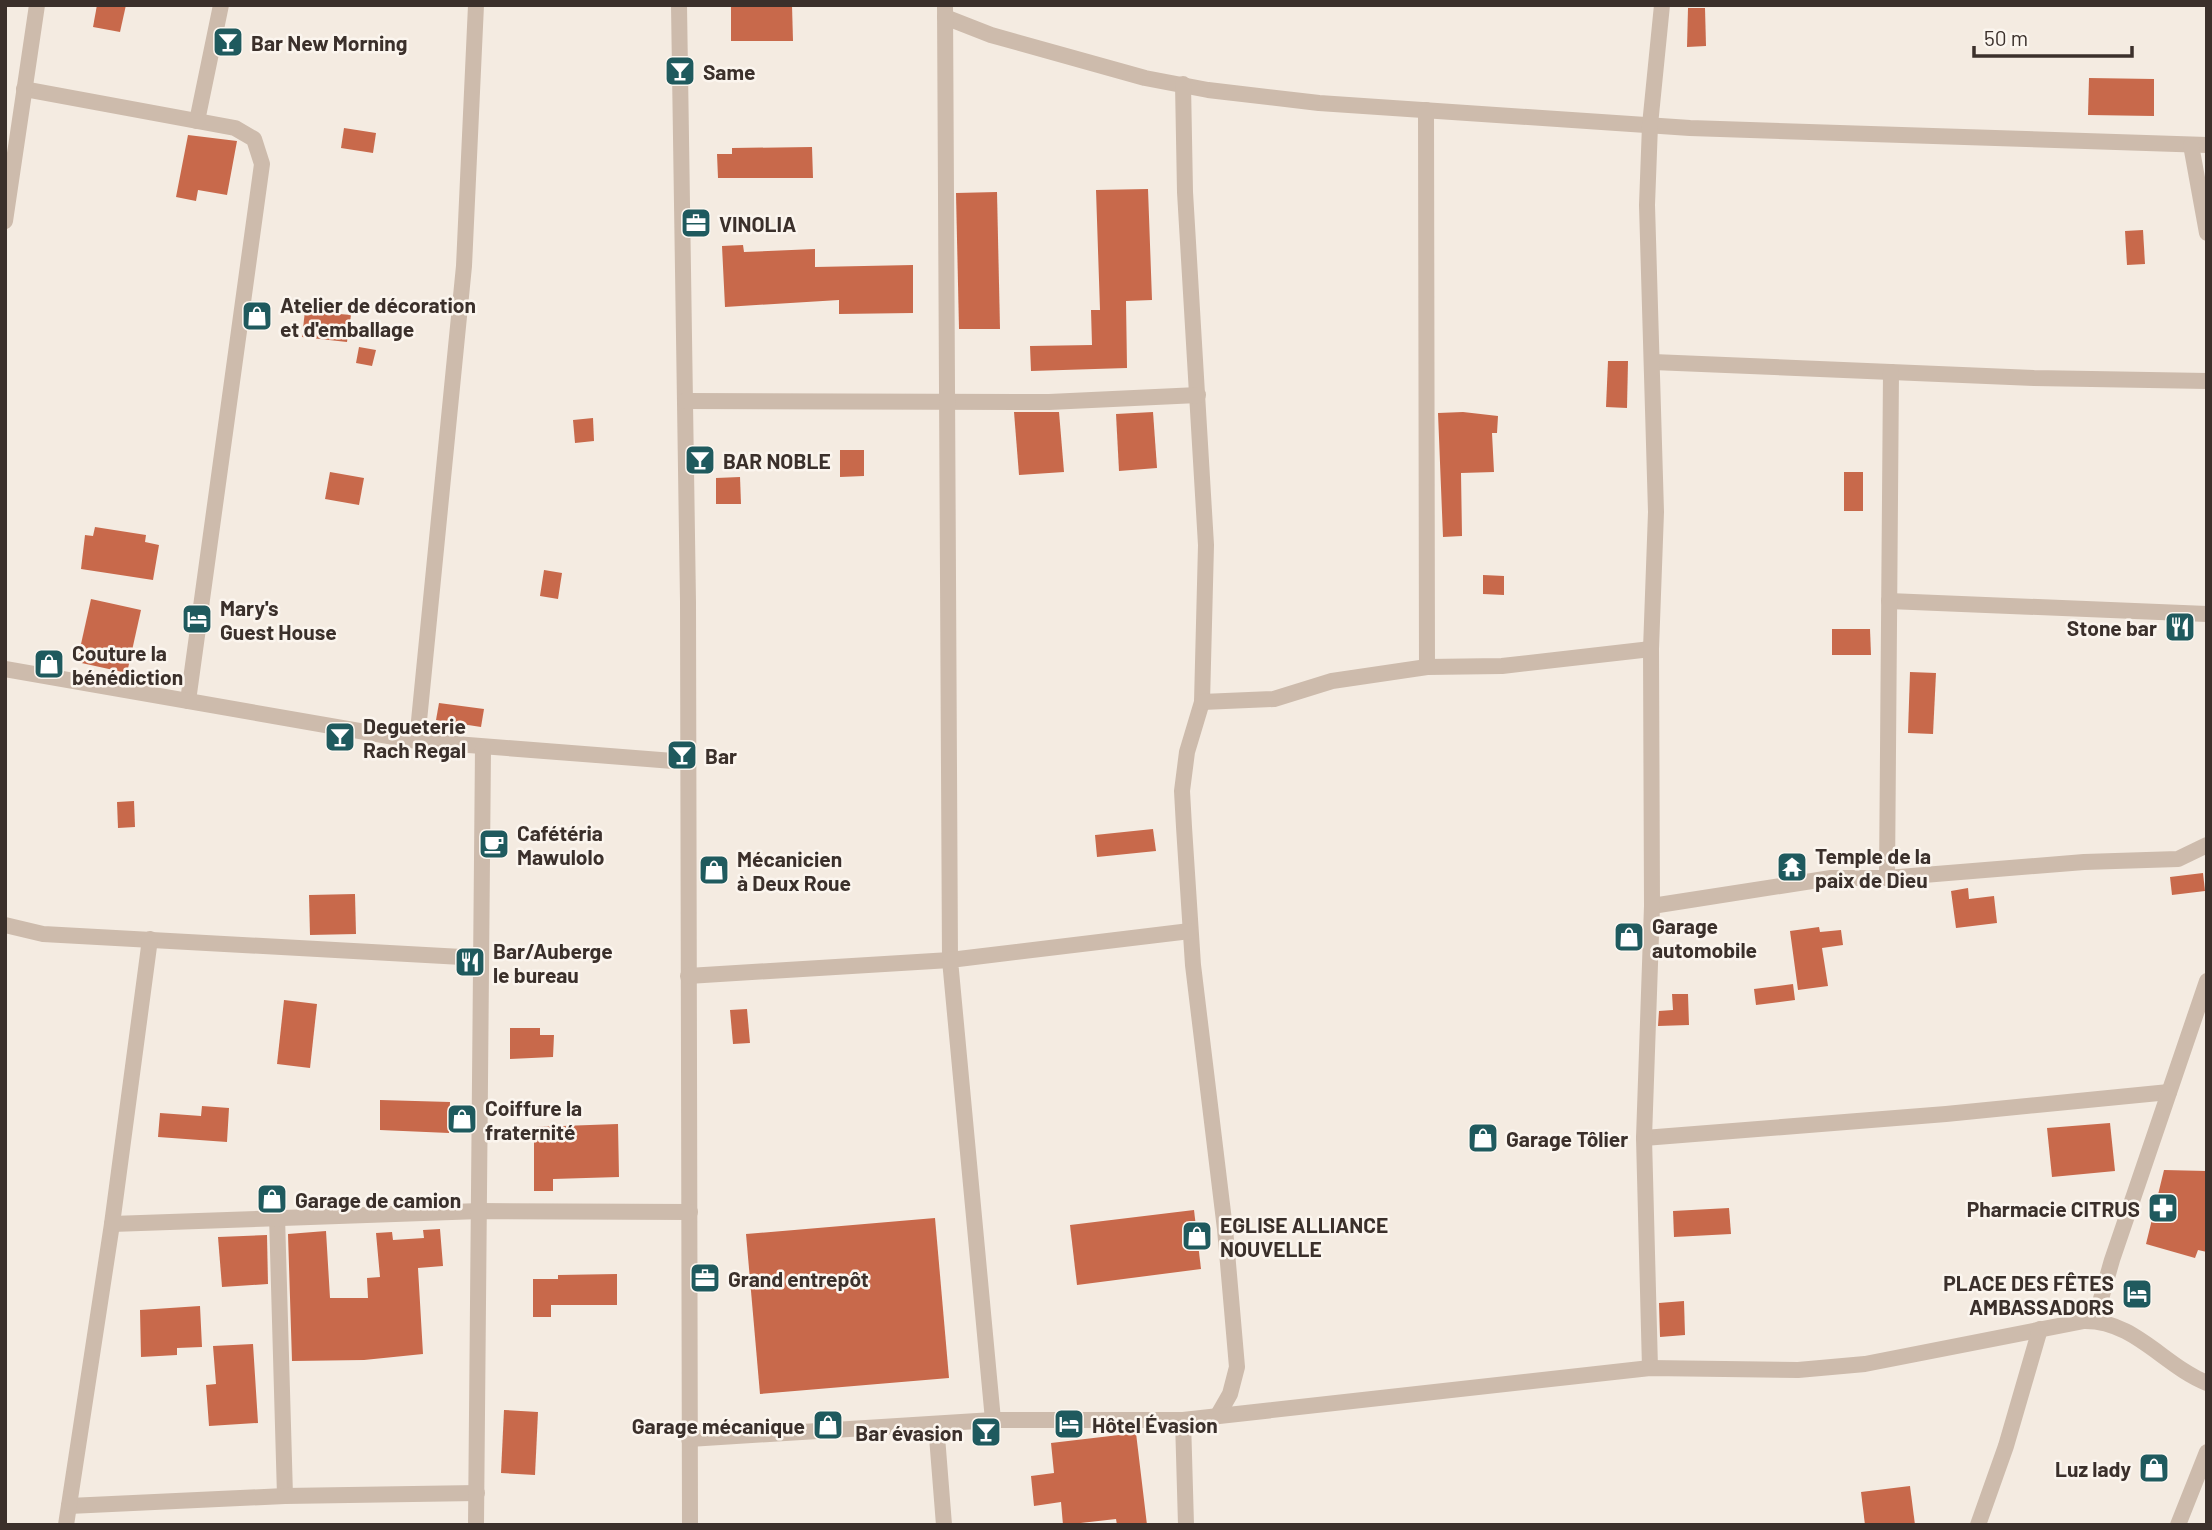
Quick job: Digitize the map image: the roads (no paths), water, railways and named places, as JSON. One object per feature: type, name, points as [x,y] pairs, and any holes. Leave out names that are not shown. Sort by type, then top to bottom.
[{"type":"street","points":[[5,220],[37,5]]},
{"type":"street","points":[[197,121],[222,5]]},
{"type":"street","points":[[417,741],[464,266],[476,5]]},
{"type":"street","points":[[678,5],[685,401],[690,1525]]},
{"type":"street","points":[[1650,1368],[1644,1138],[1652,906],[1651,649],[1656,512],[1647,205],[1650,125],[1662,5]]},
{"type":"street","points":[[993,1420],[950,960],[945,11],[992,35],[1078,61],[1183,84],[1319,103],[1650,125],[1950,139],[2199,145],[2207,233]]},
{"type":"street","points":[[1183,84],[1185,192],[1206,545],[1202,702],[1187,751],[1182,791],[1190,931],[1236,1329],[1237,1367],[1230,1394],[1218,1415]]},
{"type":"street","points":[[24,89],[235,128],[254,139],[262,164],[188,701]]},
{"type":"street","points":[[1426,110],[1427,667]]},
{"type":"street","points":[[1653,362],[2207,381]]},
{"type":"street","points":[[1887,878],[1891,372]]},
{"type":"street","points":[[685,401],[1049,402],[1198,396]]},
{"type":"street","points":[[1889,601],[2207,614]]},
{"type":"street","points":[[1202,702],[1274,699],[1332,681],[1427,667],[1502,666],[1651,649]]},
{"type":"street","points":[[5,669],[417,741],[686,762]]},
{"type":"street","points":[[476,1525],[483,748]]},
{"type":"street","points":[[1652,906],[1831,878],[1887,878],[2084,862],[2178,859],[2207,845]]},
{"type":"street","points":[[5,925],[43,934],[480,958]]},
{"type":"street","points":[[688,976],[950,960],[1190,931]]},
{"type":"street","points":[[66,1525],[112,1224],[150,939]]},
{"type":"street","points":[[2095,1320],[2112,1260],[2207,981]]},
{"type":"street","points":[[1644,1138],[1932,1116],[2169,1092]]},
{"type":"street","points":[[112,1224],[277,1216],[480,1211],[690,1212]]},
{"type":"street","points":[[277,1216],[285,1496]]},
{"type":"street","points":[[689,1439],[993,1420],[1183,1420],[1650,1368],[1798,1370],[1865,1364],[2060,1324],[2095,1320],[2117,1326],[2141,1339],[2194,1378],[2207,1382]]},
{"type":"street","points":[[1978,1525],[2006,1446],[2040,1329]]},
{"type":"street","points":[[1183,1420],[1186,1525]]},
{"type":"street","points":[[936,1424],[944,1525]]},
{"type":"street","points":[[2178,1525],[2207,1452]]},
{"type":"street","points":[[69,1506],[285,1496],[477,1493]]},
{"type":"place","name":"Bar New Morning","points":[[228,42]]},
{"type":"place","name":"Same","points":[[680,71]]},
{"type":"place","name":"VINOLIA","points":[[696,223]]},
{"type":"place","name":"Atelier de décoration et d'emballage","points":[[257,316]]},
{"type":"place","name":"BAR NOBLE","points":[[700,460]]},
{"type":"place","name":"Mary's Guest House","points":[[197,619]]},
{"type":"place","name":"Stone bar","points":[[2180,627]]},
{"type":"place","name":"Couture la bénédiction","points":[[49,664]]},
{"type":"place","name":"Degueterie Rach Regal","points":[[340,737]]},
{"type":"place","name":"Bar","points":[[682,755]]},
{"type":"place","name":"Cafétéria Mawulolo","points":[[494,844]]},
{"type":"place","name":"Temple de la paix de Dieu","points":[[1792,867]]},
{"type":"place","name":"Mécanicien à Deux Roue","points":[[714,870]]},
{"type":"place","name":"Garage automobile","points":[[1629,937]]},
{"type":"place","name":"Bar/Auberge le bureau","points":[[470,962]]},
{"type":"place","name":"Coiffure la fraternité","points":[[462,1119]]},
{"type":"place","name":"Garage Tôlier","points":[[1483,1138]]},
{"type":"place","name":"Garage de camion","points":[[272,1199]]},
{"type":"place","name":"Pharmacie CITRUS","points":[[2163,1208]]},
{"type":"place","name":"EGLISE ALLIANCE NOUVELLE","points":[[1197,1236]]},
{"type":"place","name":"Grand entrepôt","points":[[705,1278]]},
{"type":"place","name":"PLACE DES FÊTES AMBASSADORS","points":[[2137,1294]]},
{"type":"place","name":"Hôtel Évasion","points":[[1069,1424]]},
{"type":"place","name":"Garage mécanique","points":[[828,1425]]},
{"type":"place","name":"Bar évasion","points":[[986,1432]]},
{"type":"place","name":"Luz lady","points":[[2154,1468]]}]
